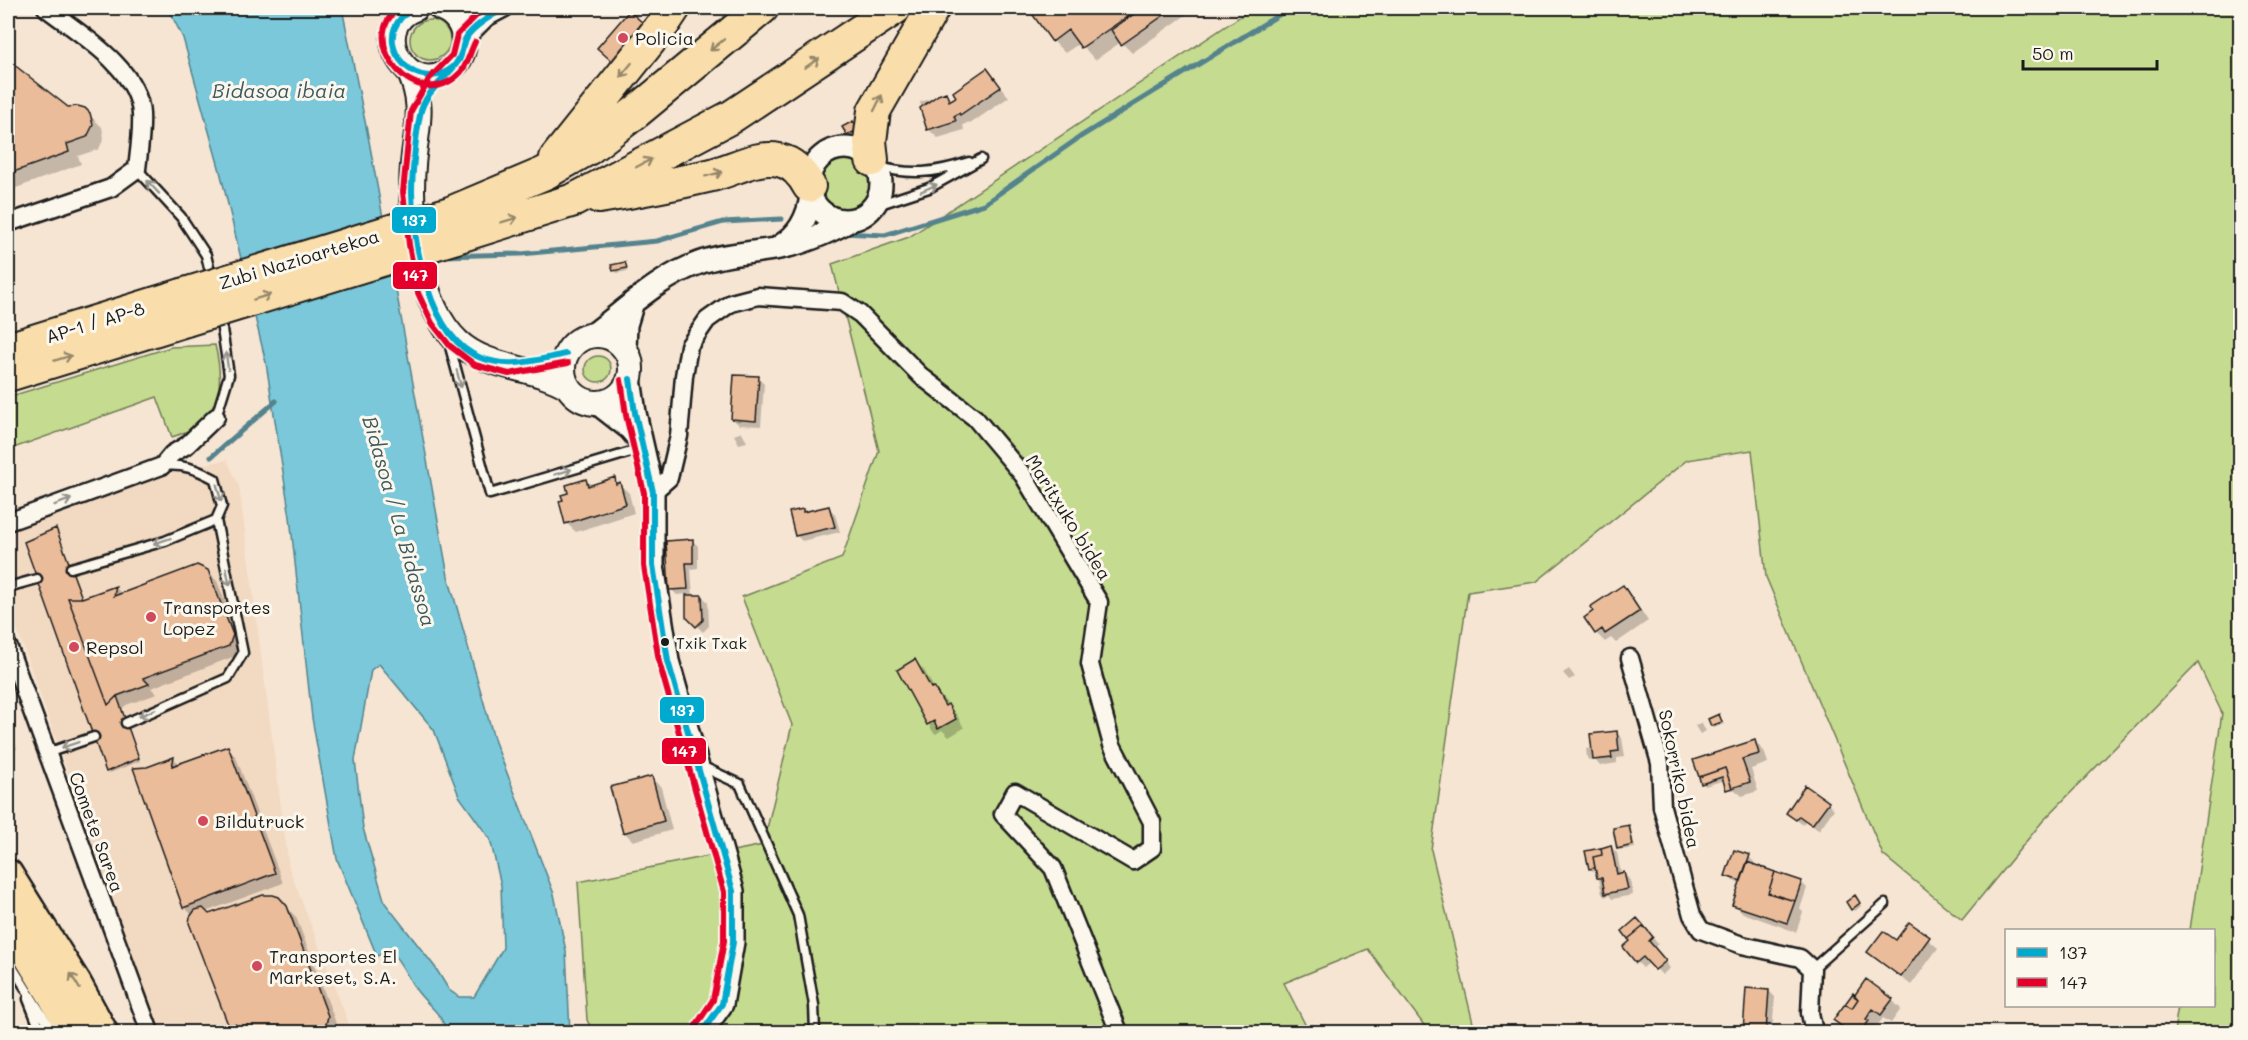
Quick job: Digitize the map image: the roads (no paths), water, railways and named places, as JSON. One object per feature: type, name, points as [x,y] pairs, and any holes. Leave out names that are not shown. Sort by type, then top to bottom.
[{"type":"highway","points":[[544,173],[674,8]]},
{"type":"highway","points":[[451,225],[589,148],[762,8]]},
{"type":"highway","points":[[574,200],[731,117],[895,8]]},
{"type":"highway","points":[[874,163],[870,141],[874,111],[933,8]]},
{"type":"highway","points":[[451,225],[574,200],[652,189],[768,159],[778,160],[795,168],[804,177],[810,191]]},
{"type":"highway","name":"Zubi Nazioartekoa","points":[[184,308],[451,225]]},
{"type":"highway","points":[[8,375],[184,308]]},
{"type":"highway","name":"AP-1 / AP-8","points":[[8,349],[184,308]]},
{"type":"highway","points":[[8,874],[77,984],[103,1032]]},
{"type":"highway","points":[[8,924],[72,1032]]},
{"type":"main road","points":[[420,114],[431,91],[460,59],[464,40],[458,21],[443,8]]},
{"type":"main road","points":[[405,12],[395,28],[393,47],[396,57],[409,71],[417,91],[420,114],[412,192],[414,218],[427,291],[443,322],[457,341],[479,357],[555,379],[567,386],[580,399],[598,404],[618,397],[630,379],[631,363],[625,349],[607,336],[592,335],[577,341],[566,354],[563,364],[563,375],[567,386]]},
{"type":"main road","points":[[409,71],[427,77],[446,72]]},
{"type":"main road","points":[[509,365],[566,354]]},
{"type":"street","points":[[8,224],[111,188],[137,169],[141,113],[133,84],[113,61],[46,8]]},
{"type":"street","points":[[464,40],[486,18],[505,8]]},
{"type":"street","points":[[592,335],[664,279],[699,263],[737,254],[776,249],[815,238],[861,216],[874,206],[881,186],[874,163],[864,153],[853,148],[831,150],[821,156],[810,175],[810,206],[802,226],[795,235],[776,249]]},
{"type":"street","points":[[810,191],[822,212],[831,218],[853,219]]},
{"type":"street","name":"Maritxuko bidea","points":[[653,492],[669,478],[679,436],[689,346],[707,320],[731,303],[758,296],[842,302],[860,314],[921,375],[975,418],[1023,475],[1099,602],[1090,664],[1112,744],[1152,822],[1152,848],[1133,861],[1015,792],[1002,814],[1053,868],[1119,1032]]},
{"type":"street","points":[[625,349],[626,325],[633,302]]},
{"type":"street","points":[[630,379],[653,492],[653,565],[668,661],[733,891],[733,942],[722,1004],[702,1032]]},
{"type":"street","points":[[598,404],[630,429],[642,445]]},
{"type":"street","points":[[8,522],[162,466],[172,454],[187,445],[216,417]]},
{"type":"street","name":"Comete Sarea","points":[[8,646],[150,1032]]},
{"type":"street","name":"Sokorriko bidea","points":[[1630,658],[1660,763],[1662,807],[1692,915],[1701,930],[1742,945],[1800,958],[1812,969]]},
{"type":"street","points":[[1812,969],[1810,1013],[1814,1032]]},
{"type":"lane","points":[[874,163],[893,171],[926,173],[981,159],[929,188],[874,206]]},
{"type":"lane","points":[[137,169],[181,217],[206,255],[214,289]]},
{"type":"lane","points":[[216,301],[224,335],[229,375],[216,417]]},
{"type":"lane","points":[[443,322],[490,494],[642,445]]},
{"type":"lane","points":[[126,723],[228,678],[243,653],[216,520],[222,506],[215,479],[190,466],[178,464],[162,466]]},
{"type":"lane","points":[[71,568],[165,541],[216,520]]},
{"type":"lane","points":[[8,588],[37,579]]},
{"type":"lane","points":[[47,753],[94,736]]},
{"type":"lane","points":[[698,765],[740,784],[798,915],[814,1005],[815,1032]]},
{"type":"lane","points":[[1812,969],[1885,904]]},
{"type":"lane","points":[[8,960],[53,1032]]},
{"type":"lane","points":[[18,976],[41,1032]]},
{"type":"water","name":"Bidasoa ibaia","points":[[168,8],[342,8],[369,141],[448,576],[495,742],[554,894],[566,951],[570,1032],[447,1032],[438,1014],[417,991],[390,951],[377,956],[337,859],[312,718],[290,517],[266,363],[220,171],[183,38]],"holes":[[[379,664],[434,730],[459,796],[490,839],[501,885],[503,948],[474,997],[459,997],[449,990],[435,967],[385,903],[363,828],[355,760],[371,670]]]},
{"type":"waterway","points":[[842,233],[885,235],[984,204],[1080,137],[1290,8]]},
{"type":"waterway","points":[[442,256],[521,254],[657,241],[723,222],[782,219]]},
{"type":"waterway","points":[[211,457],[276,401]]},
{"type":"place","name":"Policia","points":[[623,38]]},
{"type":"place","name":"Transportes Lopez","points":[[151,617]]},
{"type":"place","name":"Txik Txak","points":[[665,642]]},
{"type":"place","name":"Repsol","points":[[74,647]]},
{"type":"place","name":"Bildutruck","points":[[203,821]]},
{"type":"place","name":"Transportes El Markeset, S.A.","points":[[257,966]]},
{"type":"water label","name":"Bidasoa / La Bidassoa","points":[[400,521]]}]
